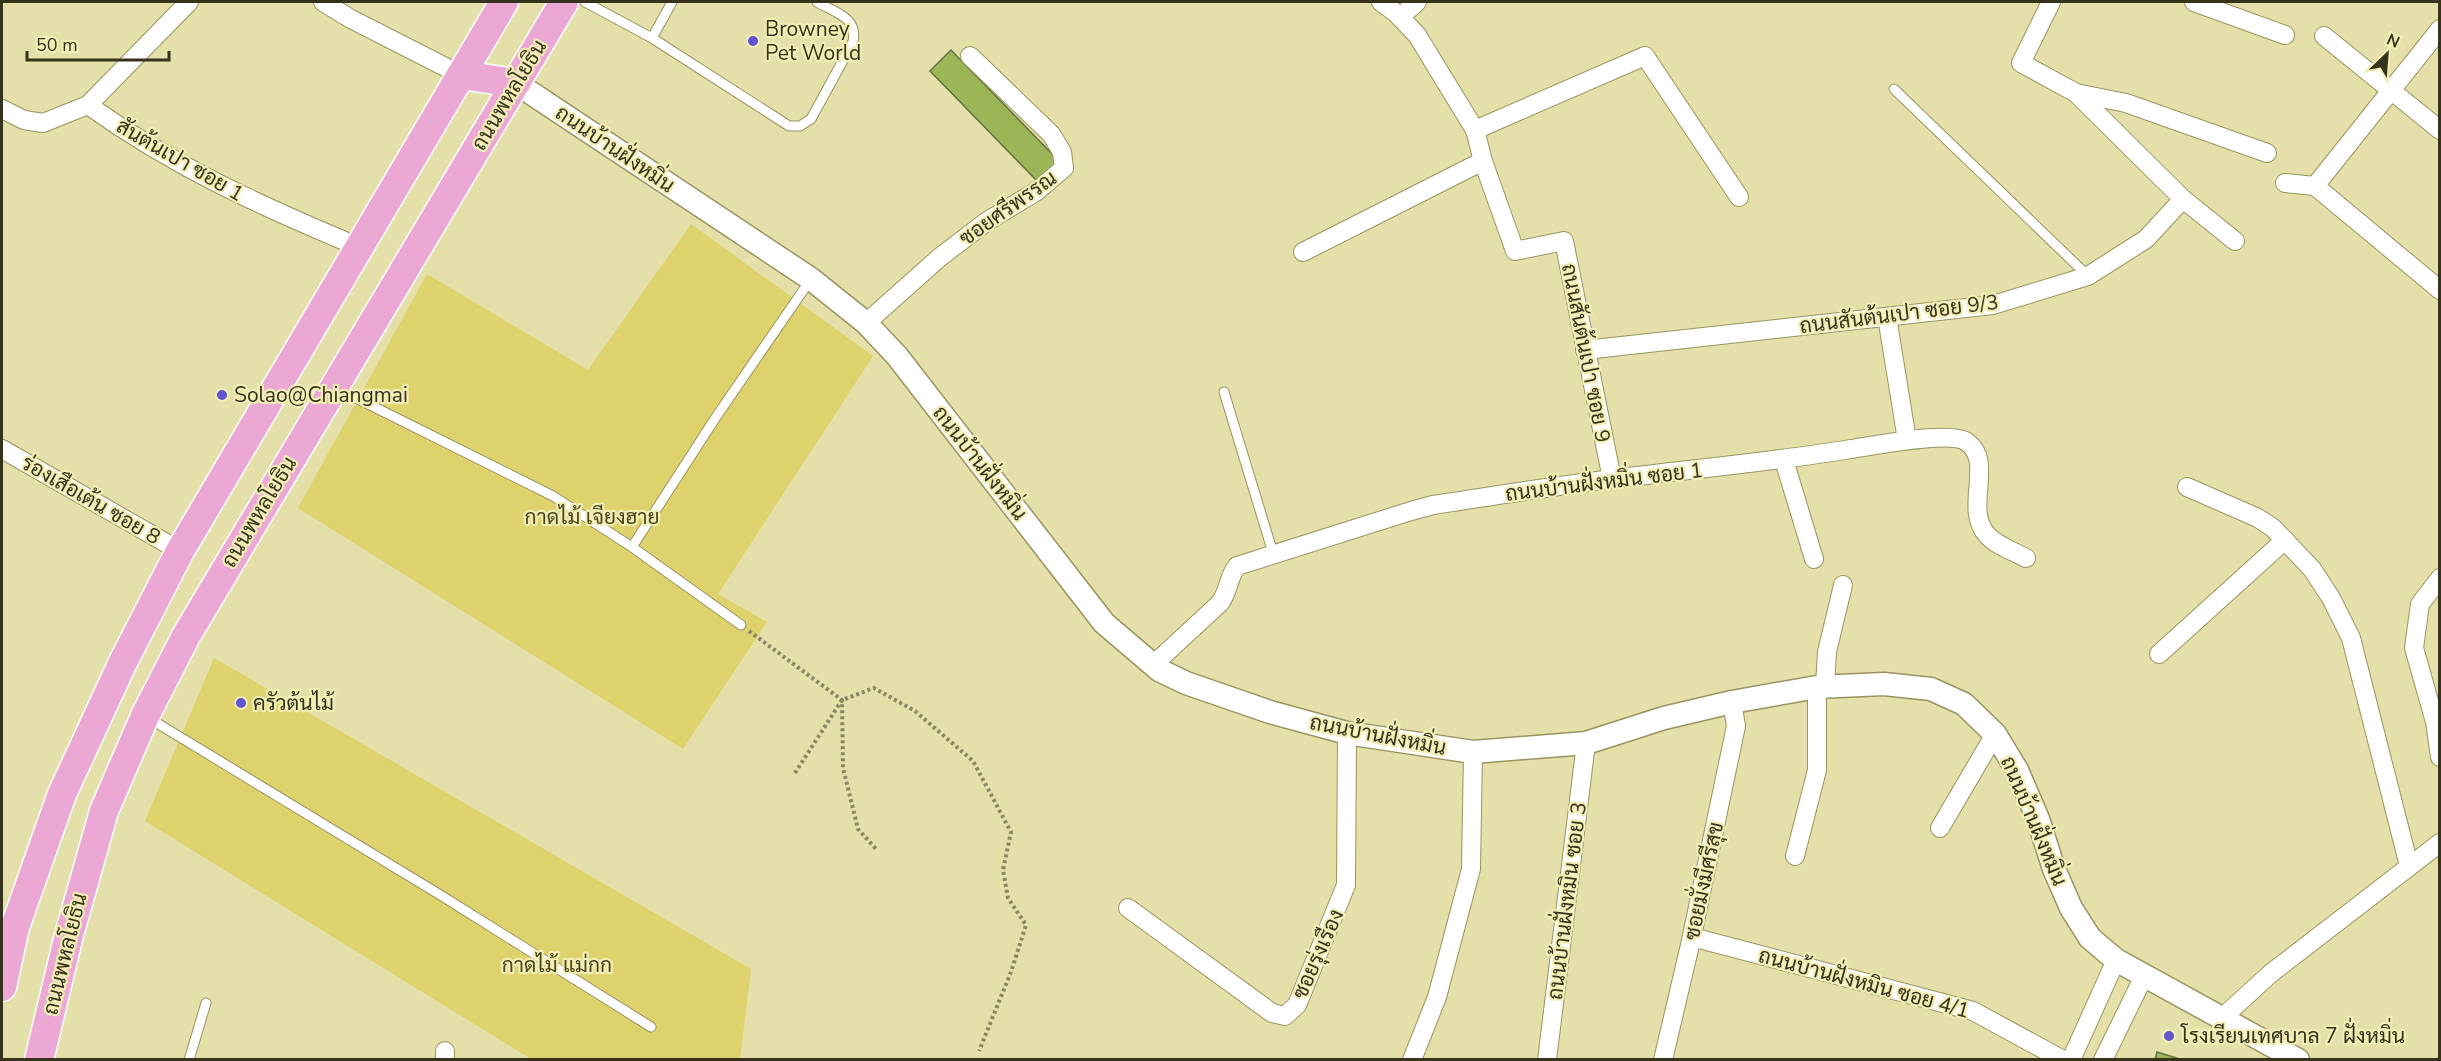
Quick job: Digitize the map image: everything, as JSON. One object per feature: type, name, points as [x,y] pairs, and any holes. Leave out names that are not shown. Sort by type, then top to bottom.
[{"type":"main road","points":[[2,981],[15,927],[62,794],[123,662],[180,551],[504,2]]},
{"type":"main road","name":"ถนนพหลโยธิน","points":[[39,1059],[69,934],[104,811],[145,716],[186,636],[564,2]]},
{"type":"main road","points":[[461,75],[516,83]]},
{"type":"street","points":[[2,109],[24,120],[43,123],[88,105],[189,2]]},
{"type":"street","points":[[323,2],[351,19],[461,75]]},
{"type":"street","name":"ถนนสันต้นเปา ซอย 9","points":[[1381,2],[1417,35],[1475,130],[1483,161],[1515,251],[1564,241],[1612,479]]},
{"type":"street","points":[[1400,17],[1417,2]]},
{"type":"street","points":[[2051,2],[2021,63],[2076,93],[2183,199],[2235,241]]},
{"type":"street","points":[[2194,2],[2285,35]]},
{"type":"street","points":[[2315,186],[2439,29]]},
{"type":"street","points":[[2324,36],[2439,130]]},
{"type":"street","name":"ซอยศรีพรรณ","points":[[866,323],[939,258],[986,222],[1037,191],[1064,168],[1062,152],[1051,134],[970,56]]},
{"type":"street","points":[[1475,130],[1645,56],[1739,197]]},
{"type":"street","name":"ถนนบ้านฝั่งหมิ่น","points":[[516,83],[811,279],[866,323],[897,356],[1104,623],[1159,670],[1197,687],[1270,712],[1347,733],[1473,752],[1586,743],[1664,718],[1732,702],[1821,687],[1884,684],[1931,689],[1964,704],[1995,734],[2017,770],[2034,809],[2054,869],[2071,908],[2090,938],[2116,960],[2298,1059]]},
{"type":"street","points":[[2076,93],[2126,103],[2266,153]]},
{"type":"street","name":"สันต้นเปา ซอย 1","points":[[88,105],[132,137],[197,174],[270,210],[359,247]]},
{"type":"street","points":[[1303,252],[1483,161]]},
{"type":"street","points":[[2285,183],[2315,186],[2439,290]]},
{"type":"street","name":"ถนนสันต้นเปา ซอย 9/3","points":[[1585,351],[1993,305],[2088,276],[2146,239],[2183,199]]},
{"type":"street","points":[[1887,317],[1907,441]]},
{"type":"street","name":"ถนนบ้านฝั่งหมิ่น ซอย 1","points":[[1153,665],[1220,603],[1226,595],[1232,572],[1237,566],[1433,505],[1612,479],[1784,460],[1907,441],[1947,437],[1959,438],[1967,442],[1974,449],[1979,460],[1978,521],[1993,541],[2026,558]]},
{"type":"street","name":"ร่องเสือเต้น ซอย 8","points":[[2,449],[180,551]]},
{"type":"street","points":[[1784,460],[1814,559]]},
{"type":"street","points":[[2187,487],[2258,518],[2285,540],[2312,569],[2331,598],[2350,638],[2409,866]]},
{"type":"street","points":[[2159,654],[2285,540]]},
{"type":"street","points":[[2439,578],[2420,604],[2414,648],[2435,722],[2439,757]]},
{"type":"street","points":[[1795,856],[1817,770],[1821,687],[1843,585]]},
{"type":"street","name":"ซอยมั่งมีศรีสุข","points":[[1663,1059],[1692,937],[1736,726],[1732,702]]},
{"type":"street","name":"ซอยรุ่งเรือง","points":[[1128,908],[1272,1013],[1285,1016],[1290,1013],[1297,1005],[1346,885],[1347,733]]},
{"type":"street","points":[[1940,828],[1995,734]]},
{"type":"street","name":"ถนนบ้านฝั่งหมิน ซอย 3","points":[[1547,1059],[1586,743]]},
{"type":"street","points":[[1412,1059],[1437,997],[1471,869],[1473,752]]},
{"type":"street","points":[[2222,1018],[2270,974],[2439,843]]},
{"type":"street","name":"ถนนบ้านฝั่งหมิน ซอย 4/1","points":[[1692,937],[1973,1011],[2062,1059]]},
{"type":"street","points":[[2071,1059],[2116,960]]},
{"type":"street","points":[[2103,1059],[2144,976]]},
{"type":"lane","points":[[585,2],[652,38],[789,126],[800,126],[811,119],[852,42],[855,32],[851,22],[817,2]]},
{"type":"lane","points":[[652,38],[672,2]]},
{"type":"lane","points":[[1894,89],[2088,276]]},
{"type":"lane","points":[[632,547],[716,417],[811,279]]},
{"type":"lane","points":[[334,386],[553,496],[632,547],[741,625]]},
{"type":"lane","points":[[1224,392],[1273,553]]},
{"type":"lane","points":[[145,716],[651,1026]]},
{"type":"lane","points":[[189,1059],[206,1003]]},
{"type":"path","points":[[741,625],[842,700]]},
{"type":"path","points":[[795,773],[842,700],[874,688],[915,711],[973,761],[1011,832],[1003,870],[1008,898],[1026,925],[1011,972],[980,1051]]},
{"type":"path","points":[[842,700],[843,768],[858,829],[876,849]]},
{"type":"green space","name":"กาดไม้ เจียงฮาย","points":[[691,224],[873,356],[718,594],[767,622],[683,749],[298,508],[427,274],[588,370]]},
{"type":"green space","name":"กาดไม้ แม่กก","points":[[214,658],[751,969],[740,1059],[531,1059],[145,821]]},
{"type":"building","points":[[951,50],[1059,161],[1038,182],[930,71]]},
{"type":"building","points":[[2157,1052],[2183,1060],[2155,1060]]},
{"type":"place","name":"Browney Pet World","points":[[753,41]]},
{"type":"place","name":"Solao@Chiangmai","points":[[222,395]]},
{"type":"place","name":"ครัวต้นไม้","points":[[241,703]]},
{"type":"place","name":"โรงเรียนเทศบาล 7 ฝั่งหมิ่น","points":[[2169,1036]]}]
